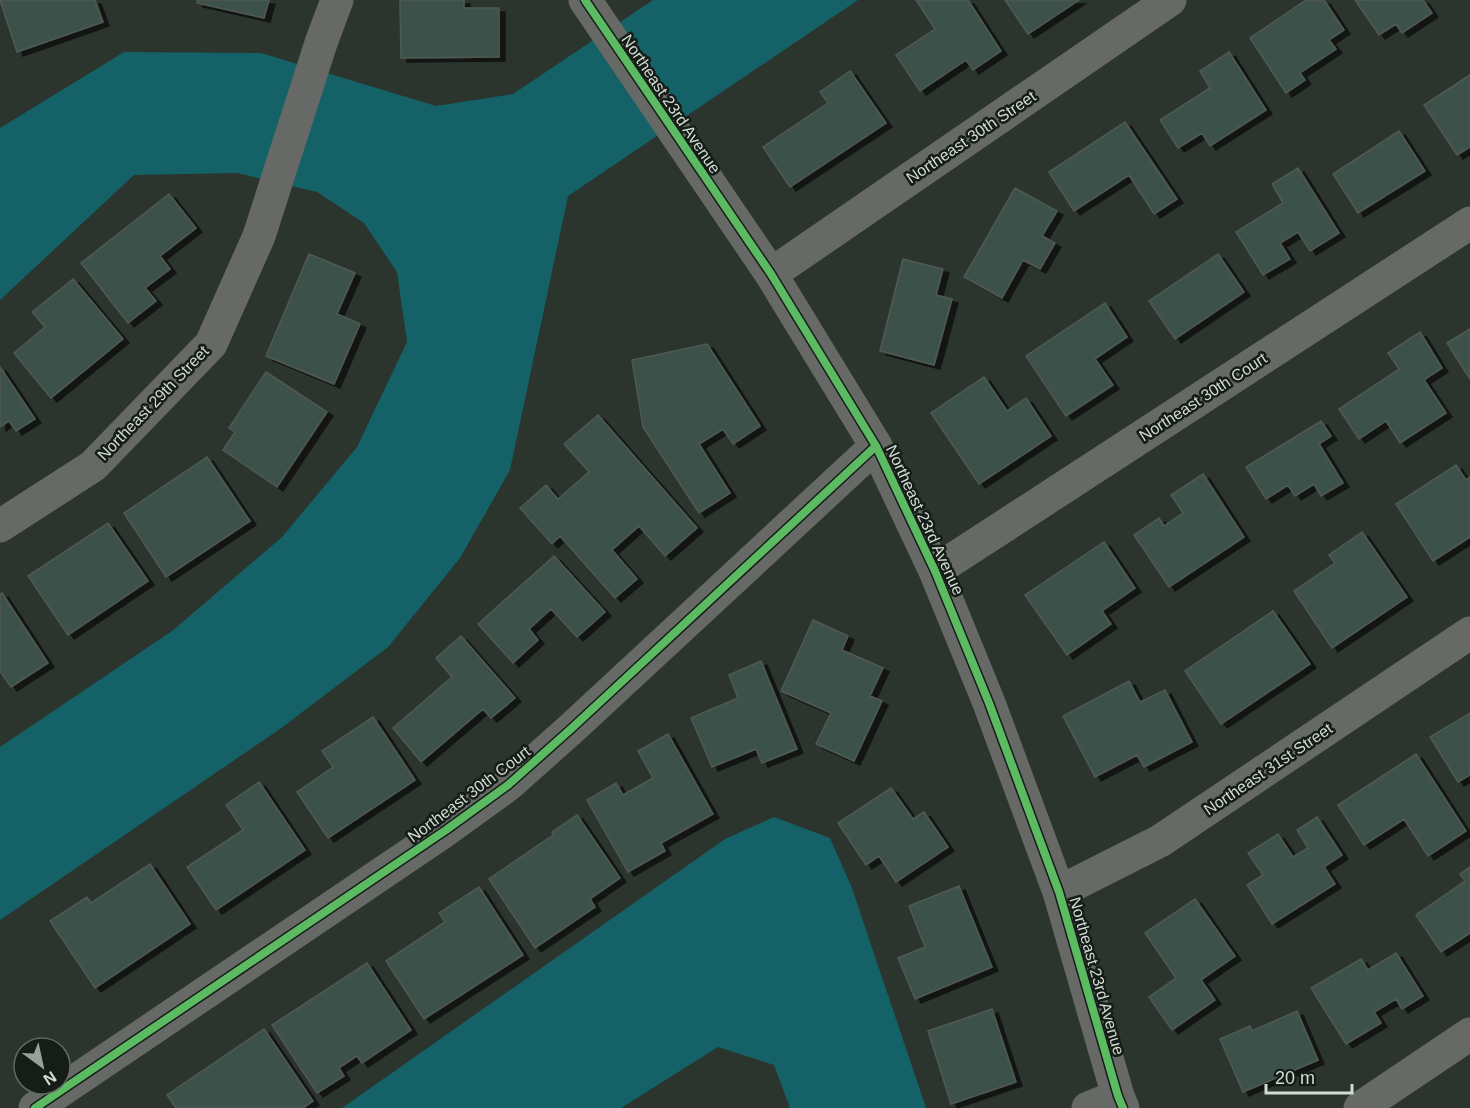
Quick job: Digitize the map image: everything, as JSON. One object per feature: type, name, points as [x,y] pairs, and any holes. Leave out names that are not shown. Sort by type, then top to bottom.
[{"type":"street","name":"Northeast 29th Street","points":[[0,526],[93,466],[211,344],[259,236],[337,0]]},
{"type":"street","name":"Northeast 30th Street","points":[[771,274],[1170,0]]},
{"type":"street","name":"Northeast 23rd Avenue","points":[[586,2],[771,274],[876,447],[935,572],[989,703],[1059,892],[1121,1102]]},
{"type":"street","name":"Northeast 30th Court","points":[[935,572],[1470,223]]},
{"type":"street","name":"Northeast 30th Court","points":[[34,1108],[436,837],[508,785],[876,447]]},
{"type":"street","name":"Northeast 31st Street","points":[[1059,892],[1160,841],[1470,633]]},
{"type":"street","points":[[1360,1108],[1470,1034]]},
{"type":"street","points":[[1088,1108],[1121,1102]]},
{"type":"water","points":[[653,0],[858,0],[568,196],[510,470],[460,558],[388,647],[280,729],[0,920],[0,747],[172,631],[282,537],[357,447],[407,342],[397,272],[364,223],[317,192],[237,173],[134,175],[0,300],[0,128],[124,52],[261,53],[436,106],[513,94]]},
{"type":"water","points":[[774,817],[830,838],[852,888],[926,1108],[790,1108],[774,1065],[718,1047],[621,1108],[342,1108],[725,839]]},
{"type":"building","points":[[0,0],[95,0],[103,22],[17,52]]},
{"type":"building","points":[[197,0],[269,0],[264,18],[197,3]]},
{"type":"building","points":[[400,0],[464,0],[464,8],[499,8],[499,57],[401,58]]},
{"type":"building","points":[[916,0],[968,0],[1001,51],[973,70],[966,60],[920,91],[896,55],[935,29]]},
{"type":"building","points":[[1005,0],[1079,0],[1028,34]]},
{"type":"building","points":[[1306,0],[1324,0],[1344,30],[1329,40],[1336,49],[1300,73],[1305,80],[1286,93],[1250,38]]},
{"type":"building","points":[[1355,0],[1423,0],[1432,13],[1402,33],[1396,24],[1379,35]]},
{"type":"building","points":[[1229,52],[1266,110],[1210,146],[1202,133],[1178,148],[1160,120],[1210,88],[1200,71]]},
{"type":"building","points":[[850,71],[886,123],[790,187],[763,147],[828,103],[820,92]]},
{"type":"building","points":[[1470,75],[1470,147],[1457,155],[1424,105]]},
{"type":"building","points":[[1125,122],[1177,199],[1154,214],[1129,175],[1074,211],[1049,172]]},
{"type":"building","points":[[1399,131],[1425,171],[1358,213],[1333,174]]},
{"type":"building","points":[[1298,168],[1339,233],[1310,251],[1298,232],[1280,243],[1290,259],[1263,275],[1236,232],[1283,203],[1272,184]]},
{"type":"building","points":[[1015,188],[1057,211],[1042,236],[1055,243],[1040,269],[1023,260],[1002,298],[964,277]]},
{"type":"building","points":[[169,194],[196,228],[160,256],[170,269],[145,288],[156,301],[128,323],[81,263]]},
{"type":"building","points":[[309,254],[355,273],[337,314],[360,324],[334,384],[266,356]]},
{"type":"building","points":[[1218,254],[1244,292],[1175,339],[1149,301]]},
{"type":"building","points":[[903,259],[943,269],[936,295],[952,299],[934,365],[880,351]]},
{"type":"building","points":[[73,279],[123,339],[51,398],[14,353],[45,327],[32,312]]},
{"type":"building","points":[[1105,303],[1127,337],[1095,359],[1113,385],[1066,416],[1026,356]]},
{"type":"building","points":[[1470,329],[1470,379],[1447,343]]},
{"type":"building","points":[[1420,332],[1442,368],[1424,380],[1446,413],[1400,443],[1386,421],[1359,439],[1339,409],[1399,369],[1388,353]]},
{"type":"building","points":[[707,344],[760,426],[733,444],[723,429],[699,444],[730,493],[699,513],[643,427],[632,360]]},
{"type":"building","points":[[0,367],[35,419],[16,431],[9,421],[0,427]]},
{"type":"building","points":[[266,372],[327,412],[277,487],[223,450],[235,432],[229,428]]},
{"type":"building","points":[[984,377],[1007,411],[1026,398],[1051,436],[979,484],[931,413]]},
{"type":"building","points":[[598,415],[697,528],[665,556],[639,526],[612,550],[637,579],[615,598],[560,536],[552,544],[520,508],[546,485],[558,499],[589,472],[564,444]]},
{"type":"building","points":[[1321,421],[1331,436],[1319,444],[1343,483],[1321,496],[1314,484],[1295,496],[1288,485],[1266,499],[1246,467]]},
{"type":"building","points":[[207,457],[250,521],[166,577],[124,513]]},
{"type":"building","points":[[1456,465],[1466,480],[1470,477],[1470,537],[1433,561],[1396,504]]},
{"type":"building","points":[[1203,474],[1244,537],[1169,587],[1134,535],[1159,518],[1164,526],[1183,513],[1171,495]]},
{"type":"building","points":[[108,523],[148,581],[68,635],[28,576]]},
{"type":"building","points":[[1362,532],[1407,597],[1332,648],[1294,591],[1335,563],[1329,555]]},
{"type":"building","points":[[1104,542],[1135,588],[1102,611],[1111,624],[1067,655],[1025,595]]},
{"type":"building","points":[[554,556],[605,612],[577,637],[551,609],[529,629],[538,640],[513,663],[478,624]]},
{"type":"building","points":[[2,593],[48,663],[11,687],[0,671],[0,594]]},
{"type":"building","points":[[1273,611],[1310,664],[1221,724],[1185,671]]},
{"type":"building","points":[[813,620],[848,636],[842,650],[883,668],[870,696],[882,701],[854,761],[816,744],[831,713],[781,691]]},
{"type":"building","points":[[461,636],[515,698],[491,718],[483,709],[421,762],[393,728],[452,677],[436,658]]},
{"type":"building","points":[[761,661],[797,749],[762,763],[756,749],[712,767],[691,718],[738,698],[729,675]]},
{"type":"building","points":[[1129,681],[1140,702],[1165,690],[1192,742],[1144,767],[1137,755],[1095,777],[1063,716]]},
{"type":"building","points":[[1470,713],[1470,775],[1458,782],[1430,737]]},
{"type":"building","points":[[373,717],[415,780],[328,838],[297,792],[333,767],[322,751]]},
{"type":"building","points":[[668,734],[713,814],[661,843],[665,851],[628,872],[587,800],[616,783],[623,795],[653,778],[638,751]]},
{"type":"building","points":[[1416,754],[1466,831],[1428,856],[1404,819],[1364,845],[1338,805]]},
{"type":"building","points":[[259,782],[305,850],[216,910],[187,867],[243,830],[226,805]]},
{"type":"building","points":[[891,788],[913,819],[924,812],[948,847],[896,882],[879,856],[866,865],[838,823]]},
{"type":"building","points":[[577,815],[620,878],[590,899],[595,907],[535,948],[489,879],[553,835],[552,832]]},
{"type":"building","points":[[1317,817],[1342,855],[1324,867],[1335,884],[1272,924],[1247,885],[1263,875],[1248,853],[1278,834],[1293,857],[1308,848],[1297,830]]},
{"type":"building","points":[[150,864],[190,924],[95,988],[50,921],[87,897],[91,903]]},
{"type":"building","points":[[1470,867],[1470,933],[1441,952],[1416,915],[1465,881],[1460,874]]},
{"type":"building","points":[[959,886],[992,967],[915,999],[898,958],[925,947],[909,906]]},
{"type":"building","points":[[479,887],[523,955],[424,1019],[386,961],[445,922],[439,913]]},
{"type":"building","points":[[1195,899],[1235,956],[1201,980],[1215,1000],[1172,1030],[1149,997],[1176,978],[1145,933]]},
{"type":"building","points":[[1396,953],[1423,996],[1402,1009],[1396,999],[1374,1012],[1381,1023],[1346,1044],[1311,988],[1361,959],[1368,970]]},
{"type":"building","points":[[367,963],[411,1030],[362,1063],[357,1056],[339,1068],[344,1076],[317,1093],[272,1025]]},
{"type":"building","points":[[992,1009],[1016,1082],[951,1104],[928,1031]]},
{"type":"building","points":[[1297,1011],[1318,1060],[1243,1092],[1220,1039],[1250,1026],[1252,1031]]},
{"type":"building","points":[[264,1029],[313,1101],[303,1108],[176,1108],[167,1095]]},
{"type":"cycle path","points":[[585,0],[771,274],[876,446],[935,571],[989,703],[1059,892],[1123,1108]]},
{"type":"cycle path","points":[[35,1108],[446,830],[508,785],[876,446]]}]
